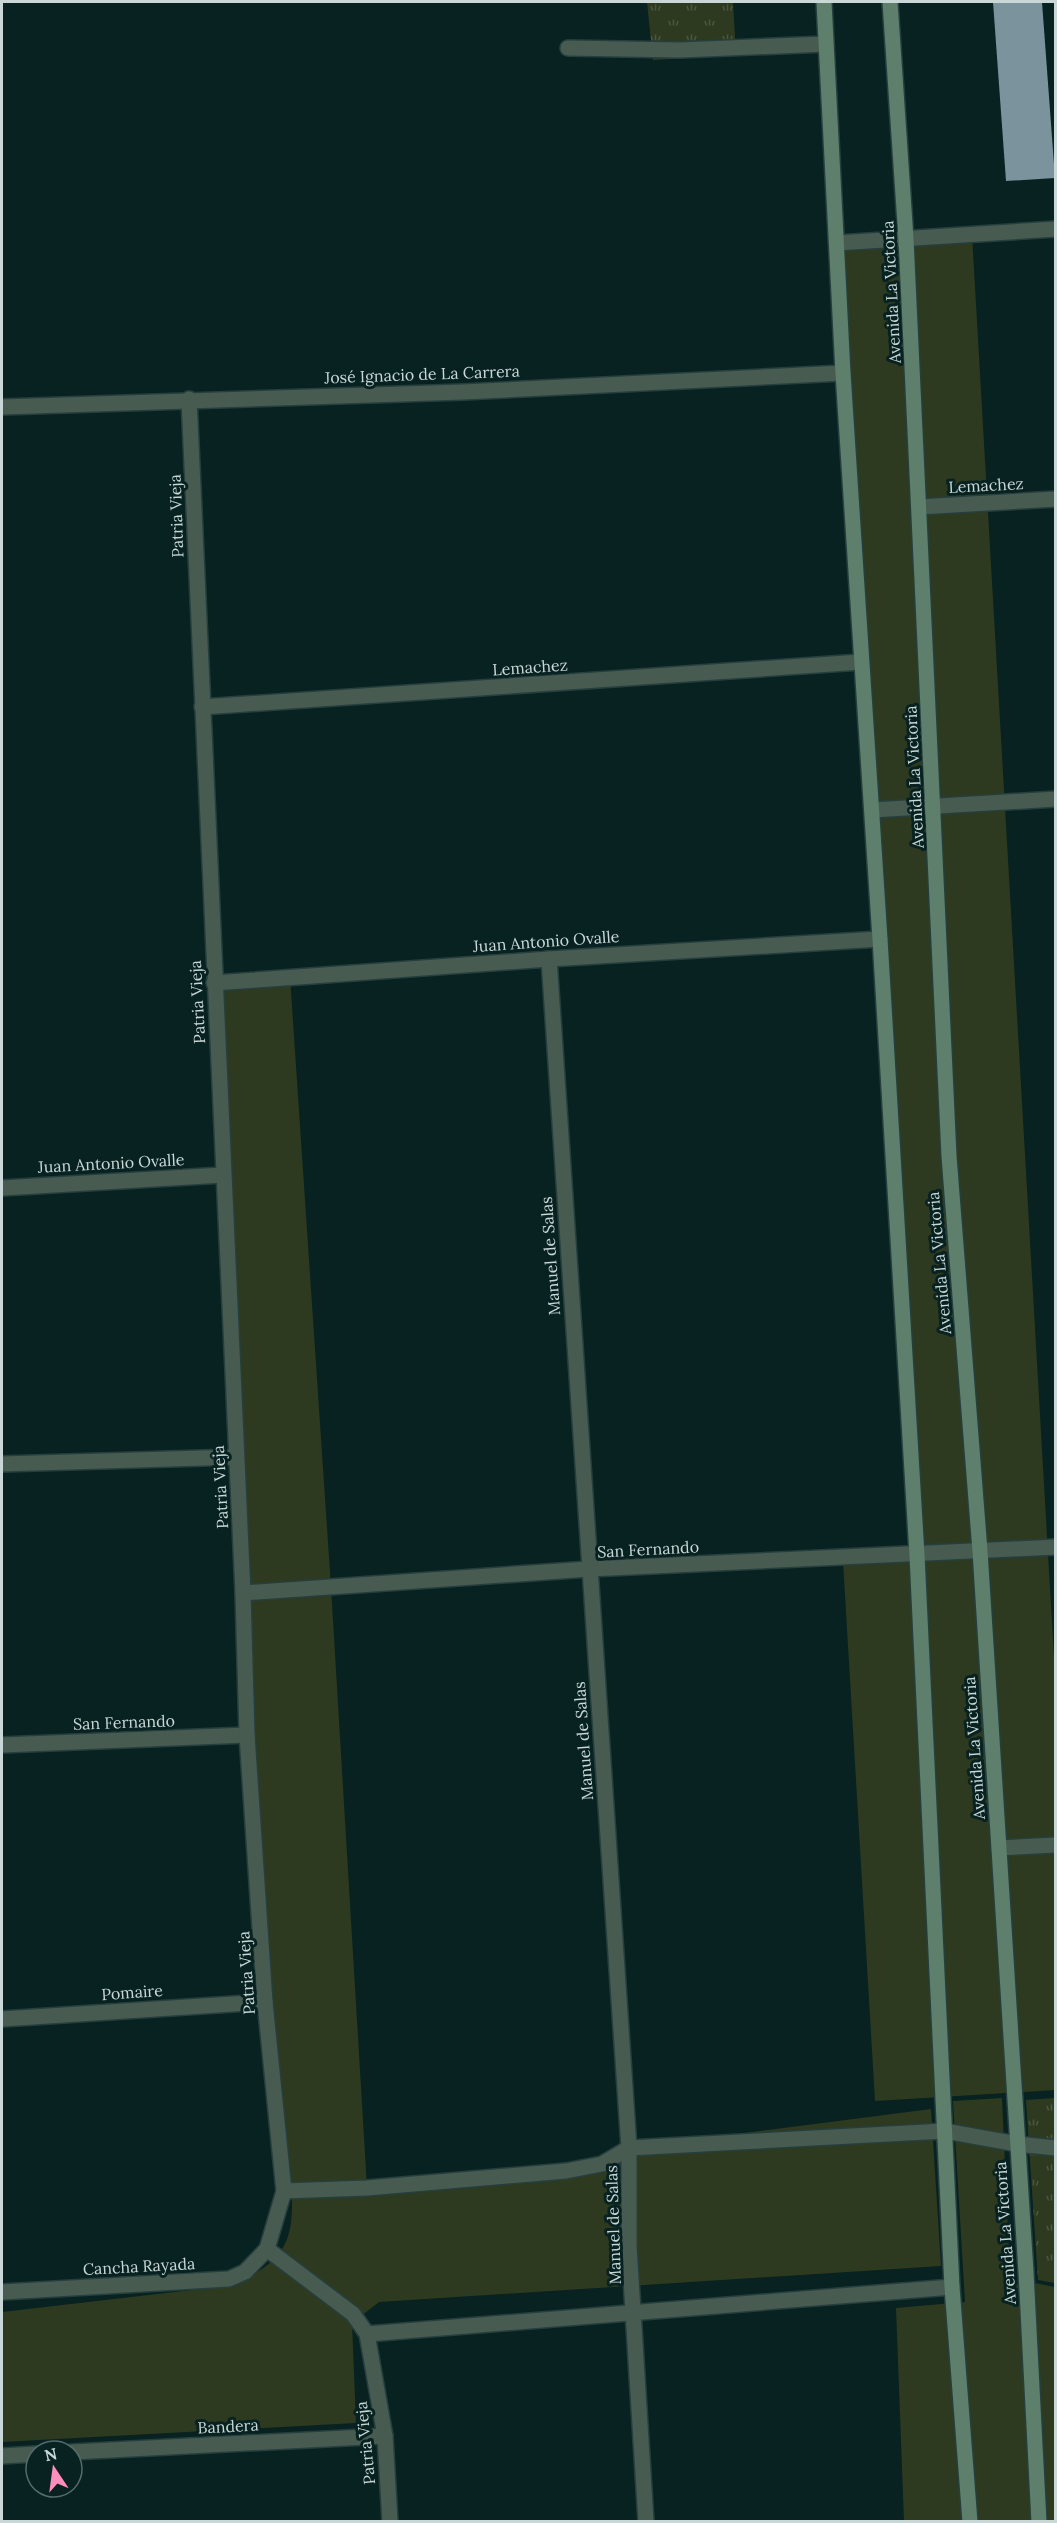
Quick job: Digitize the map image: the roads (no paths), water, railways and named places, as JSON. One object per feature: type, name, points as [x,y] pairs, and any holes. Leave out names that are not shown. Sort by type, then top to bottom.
[{"type":"main road","points":[[824,2],[843,373],[917,1555],[952,2288],[970,2522]]},
{"type":"main road","name":"Avenida La Victoria","points":[[890,2],[906,239],[949,1156],[980,1551],[1026,2272],[1039,2522]]},
{"type":"street","points":[[568,48],[680,50],[826,44]]},
{"type":"street","points":[[837,243],[1056,230]]},
{"type":"street","name":"José Ignacio de La Carrera","points":[[2,406],[476,391],[843,373]]},
{"type":"street","name":"Patria Vieja","points":[[189,399],[243,1593],[247,1735],[266,2002],[284,2191],[267,2249],[353,2314],[367,2334],[386,2436],[390,2522]]},
{"type":"street","name":"Lemachez","points":[[919,507],[1056,499]]},
{"type":"street","name":"Lemachez","points":[[202,707],[861,662]]},
{"type":"street","points":[[872,810],[1056,799]]},
{"type":"street","name":"Juan Antonio Ovalle","points":[[214,982],[549,958],[880,939]]},
{"type":"street","name":"Manuel de Salas","points":[[549,958],[629,2148],[629,2246],[646,2522]]},
{"type":"street","name":"Juan Antonio Ovalle","points":[[2,1188],[223,1175]]},
{"type":"street","points":[[2,1464],[236,1456]]},
{"type":"street","name":"San Fernando","points":[[243,1593],[589,1569],[1056,1547]]},
{"type":"street","name":"San Fernando","points":[[2,1746],[247,1735]]},
{"type":"street","points":[[999,1848],[1056,1845]]},
{"type":"street","name":"Pomaire","points":[[2,2019],[266,2002]]},
{"type":"street","points":[[284,2191],[367,2188],[566,2171],[602,2164],[629,2148],[945,2131],[1017,2144],[1056,2148]]},
{"type":"street","name":"Cancha Rayada","points":[[2,2292],[229,2279],[245,2272],[267,2249]]},
{"type":"street","points":[[367,2334],[952,2288]]},
{"type":"street","name":"Bandera","points":[[84,2451],[386,2436]]},
{"type":"street","points":[[2,2456],[24,2455]]}]
